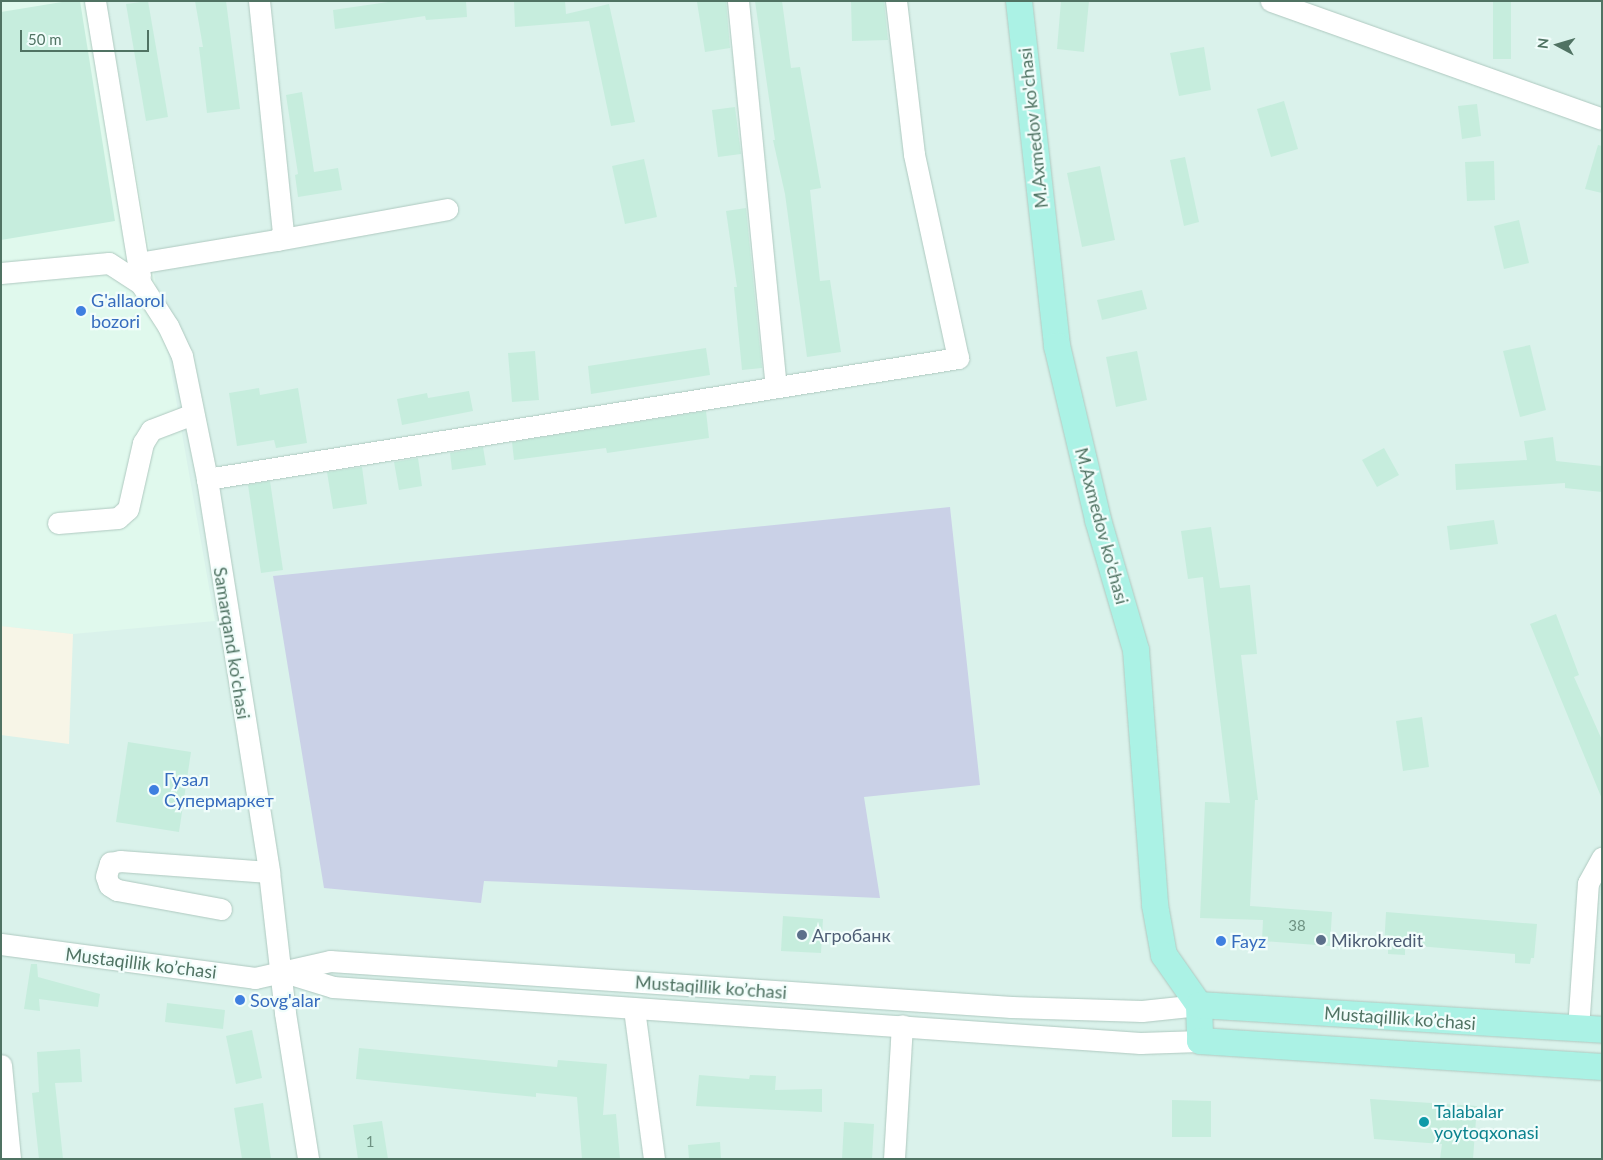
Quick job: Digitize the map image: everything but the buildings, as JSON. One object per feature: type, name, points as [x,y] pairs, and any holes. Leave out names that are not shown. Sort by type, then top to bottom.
[{"type":"main road","name":"M.Axmedov ko'chasi","points":[[1019,1],[1057,346],[1098,520],[1136,650],[1155,905],[1164,955],[1198,1005]]},
{"type":"main road","name":"Mustaqillik ko’chasi","points":[[1198,1005],[1590,1030]]},
{"type":"main road","points":[[1198,1005],[1200,1041]]},
{"type":"main road","name":"Mustaqillik ko’chasi","points":[[1200,1041],[1602,1067]]},
{"type":"street","points":[[96,1],[141,284]]},
{"type":"street","points":[[259,1],[284,219],[283,233],[277,240]]},
{"type":"street","points":[[738,1],[776,387]]},
{"type":"street","points":[[206,479],[958,358],[914,154],[896,1]]},
{"type":"street","points":[[1271,1],[1602,119]]},
{"type":"street","points":[[138,263],[447,209]]},
{"type":"street","name":"Samarqand ko'chasi","points":[[1,272],[109,263],[141,284],[168,326],[182,356],[206,479],[269,872],[308,1159]]},
{"type":"street","points":[[58,524],[118,518],[128,509],[143,443],[151,430],[193,414]]},
{"type":"street","points":[[1590,1030],[1588,883],[1602,858]]},
{"type":"street","points":[[221,909],[117,890],[109,885],[106,876],[110,863],[120,861],[269,872]]},
{"type":"street","name":"Mustaqillik ko’chasi","points":[[1,944],[255,978],[330,961],[1011,1007],[1142,1010],[1198,1005]]},
{"type":"street","name":"Mustaqillik ko’chasi","points":[[281,971],[333,987],[1140,1043],[1200,1041]]},
{"type":"street","points":[[634,1009],[654,1159]]},
{"type":"street","points":[[894,1159],[902,1026]]},
{"type":"street","points":[[1,1065],[7,1153]]},
{"type":"shaded area","points":[[1,1],[1602,1],[1602,1159],[1,1159]]},
{"type":"shaded area","name":"G'allaorol bozori","points":[[1,1],[106,1],[215,621],[73,634],[1,626]]},
{"type":"shaded area","points":[[950,507],[980,785],[864,797],[880,898],[484,881],[481,903],[324,888],[273,576]]},
{"type":"shaded area","points":[[1,626],[73,634],[69,744],[1,735]]},
{"type":"place","name":"G'allaorol bozori","points":[[81,311]]},
{"type":"place","name":"Гузал Супермаркет","points":[[154,790]]},
{"type":"place","name":"Агробанк","points":[[802,935]]},
{"type":"place","name":"Mikrokredit","points":[[1321,940]]},
{"type":"place","name":"Fayz","points":[[1221,941]]},
{"type":"place","name":"Sovg'alar","points":[[240,1000]]},
{"type":"place","name":"Talabalar yoytoqxonasi","points":[[1424,1122]]}]
